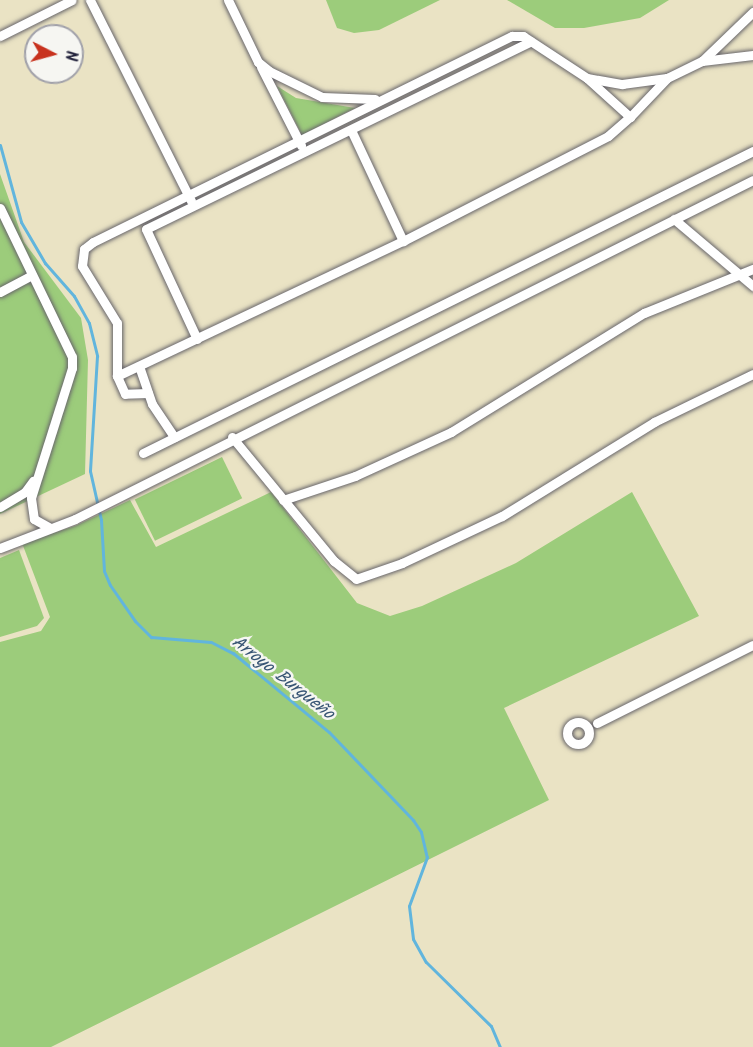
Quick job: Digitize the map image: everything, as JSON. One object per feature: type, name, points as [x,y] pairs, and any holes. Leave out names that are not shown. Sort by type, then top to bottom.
[{"type":"street","points":[[0,36],[72,0]]},
{"type":"street","points":[[90,0],[194,207]]},
{"type":"street","points":[[228,0],[305,152]]},
{"type":"street","points":[[587,78],[622,84],[667,78],[702,61],[753,12]]},
{"type":"street","points":[[148,393],[125,394],[117,376],[117,323],[82,266],[83,253],[93,242],[189,197],[383,98],[512,36],[531,41],[587,78],[630,117]]},
{"type":"street","points":[[197,339],[146,229],[531,41]]},
{"type":"street","points":[[702,61],[753,55]]},
{"type":"street","points":[[258,62],[299,89],[322,97],[356,101],[383,98]]},
{"type":"street","points":[[117,376],[403,241],[608,136],[630,117],[667,78]]},
{"type":"street","points":[[351,130],[403,241]]},
{"type":"street","points":[[143,453],[753,151]]},
{"type":"street","points":[[0,548],[75,519],[231,437],[753,180]]},
{"type":"street","points":[[0,208],[69,346],[72,368],[35,479],[32,516],[26,537]]},
{"type":"street","points":[[674,219],[741,273],[753,286]]},
{"type":"street","points":[[283,500],[355,476],[451,432],[644,313],[753,269]]},
{"type":"street","points":[[0,292],[32,275]]},
{"type":"street","points":[[139,366],[148,393],[174,437]]},
{"type":"street","points":[[231,437],[346,574],[364,577],[502,516],[654,422],[753,374]]},
{"type":"street","points":[[0,507],[14,501],[35,479]]},
{"type":"street","points":[[14,501],[50,528]]},
{"type":"street","points":[[597,723],[582,743],[569,740],[569,727],[582,723],[597,723],[753,645]]},
{"type":"street","points":[[582,723],[588,735]]},
{"type":"green space","points":[[326,0],[440,0],[379,30],[354,33],[337,28]]},
{"type":"green space","points":[[507,0],[669,0],[640,18],[584,28],[555,28]]},
{"type":"green space","points":[[277,86],[296,98],[355,108],[302,135]]},
{"type":"green space","points":[[0,174],[24,242],[81,318],[88,360],[85,474],[0,514]]},
{"type":"green space","points":[[222,457],[242,498],[155,541],[135,500]]},
{"type":"green space","points":[[271,492],[357,603],[390,616],[422,606],[516,563],[632,492],[699,616],[504,708],[549,800],[51,1047],[0,1047],[0,642],[41,631],[50,617],[22,543],[75,526],[130,500],[156,547]]},
{"type":"green space","points":[[19,550],[44,618],[37,626],[0,637],[0,558]]},
{"type":"waterway","name":"Arroyo Burgueño","points":[[0,145],[21,222],[45,263],[74,296],[89,323],[97,356],[90,471],[101,520],[104,571],[110,585],[135,621],[151,637],[211,642],[233,653],[329,732],[413,820],[421,832],[427,857],[409,906],[413,939],[426,962],[491,1026],[500,1047]]}]
